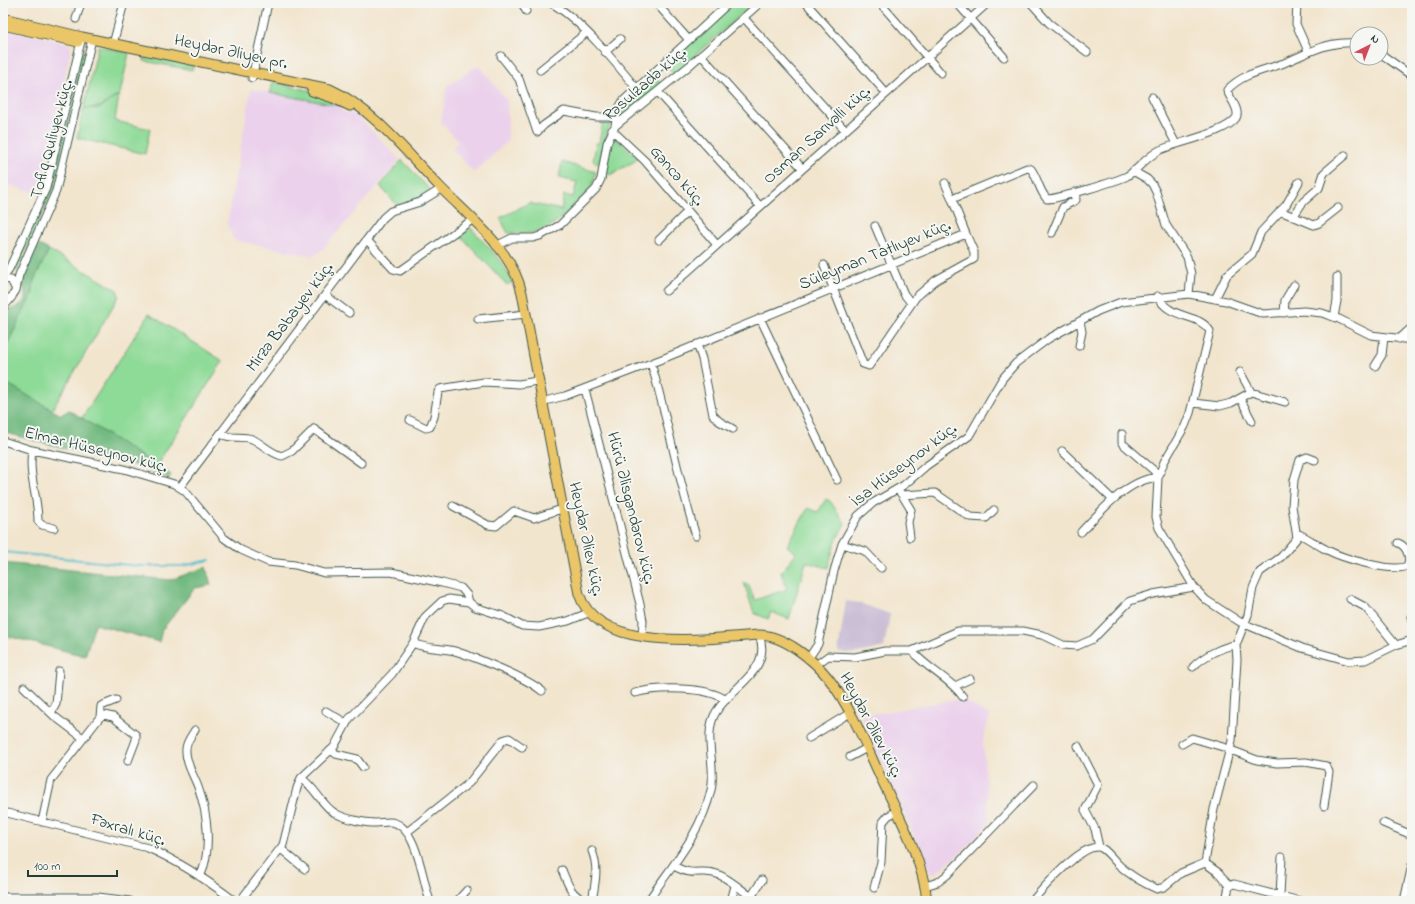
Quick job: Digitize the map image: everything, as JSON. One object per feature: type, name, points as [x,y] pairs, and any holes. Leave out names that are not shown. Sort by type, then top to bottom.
[{"type":"main road","points":[[3,18],[81,40]]},
{"type":"main road","points":[[3,25],[253,75]]},
{"type":"main road","name":"Heydər Əliyev pr.","points":[[92,42],[113,44],[253,75]]},
{"type":"main road","name":"Heydər Əliev küç.","points":[[253,75],[321,94],[348,105],[425,171],[496,246],[516,276],[526,314],[541,402],[579,594],[588,613],[608,627],[642,636],[687,639],[759,635],[776,638],[816,665],[837,690],[850,713],[897,811],[920,868],[927,901]]},
{"type":"street","points":[[76,19],[80,3]]},
{"type":"street","points":[[113,44],[124,3]]},
{"type":"street","points":[[253,75],[268,3]]},
{"type":"street","points":[[522,3],[526,12]]},
{"type":"street","points":[[553,3],[569,15],[605,52],[636,88]]},
{"type":"street","points":[[656,3],[689,40]]},
{"type":"street","points":[[613,128],[619,106],[636,88],[729,3]]},
{"type":"street","name":"Rəsulzadə küç.","points":[[496,246],[512,238],[533,238],[551,232],[593,194],[601,179],[606,143],[613,128],[658,92],[760,3]]},
{"type":"street","points":[[806,3],[886,93]]},
{"type":"street","points":[[880,3],[941,73]]},
{"type":"street","points":[[957,3],[1004,57]]},
{"type":"street","name":"Osman Sarıvəlli küç.","points":[[666,291],[844,130],[988,3]]},
{"type":"street","points":[[1031,3],[1049,23],[1087,52]]},
{"type":"street","points":[[1297,3],[1296,24],[1308,51]]},
{"type":"street","points":[[744,18],[844,130]]},
{"type":"street","points":[[540,70],[586,33]]},
{"type":"street","points":[[605,52],[620,39]]},
{"type":"street","name":"Tofiq Quliyev küç.","points":[[3,278],[9,269],[46,188],[81,40]]},
{"type":"street","name":"Tofiq Quliyev küç.","points":[[15,293],[19,274],[56,192],[92,42]]},
{"type":"street","name":"Süleyman Tatlıyev küç.","points":[[541,402],[565,396],[651,363],[966,234],[952,199],[1027,168],[1031,169],[1034,173],[1044,196],[1048,199],[1126,176],[1151,155],[1176,144],[1218,130],[1233,121],[1237,116],[1238,111],[1227,90],[1236,81],[1246,75],[1285,63],[1308,51],[1335,43],[1349,43]]},
{"type":"street","points":[[701,55],[802,168]]},
{"type":"street","points":[[502,56],[519,79],[537,132],[544,125],[564,111],[596,117],[615,117]]},
{"type":"street","points":[[1389,60],[1412,76]]},
{"type":"street","points":[[658,92],[760,206]]},
{"type":"street","points":[[1152,97],[1176,144]]},
{"type":"street","name":"Gəncə küç.","points":[[613,128],[645,161],[717,245]]},
{"type":"street","points":[[1293,216],[1303,202],[1319,188],[1324,173],[1345,155]]},
{"type":"street","points":[[1132,172],[1147,179],[1152,184],[1156,192],[1166,225],[1187,257],[1191,274],[1189,294]]},
{"type":"street","points":[[945,182],[952,199]]},
{"type":"street","points":[[1214,299],[1223,279],[1252,254],[1261,232],[1291,198],[1299,182]]},
{"type":"street","name":"Mirzə Babayev küç.","points":[[180,487],[383,218],[391,211],[420,202],[441,189]]},
{"type":"street","points":[[1052,234],[1063,207],[1076,200],[1075,192]]},
{"type":"street","points":[[1280,211],[1314,225],[1319,223],[1338,208]]},
{"type":"street","points":[[658,240],[688,211]]},
{"type":"street","points":[[367,240],[393,269],[400,271],[472,220]]},
{"type":"street","points":[[875,226],[904,294],[911,303]]},
{"type":"street","points":[[824,265],[863,364],[866,366],[871,365],[911,303],[936,280],[974,259],[974,252],[966,234]]},
{"type":"street","points":[[1334,317],[1337,302],[1337,277]]},
{"type":"street","points":[[3,278],[11,280],[15,293]]},
{"type":"street","points":[[1284,313],[1285,300],[1294,285]]},
{"type":"street","points":[[3,298],[8,299],[15,293]]},
{"type":"street","points":[[3,308],[15,293]]},
{"type":"street","name":"İsa Hüseynov küç.","points":[[808,659],[818,644],[834,571],[842,544],[858,516],[864,510],[900,492],[926,466],[969,436],[1002,379],[1016,363],[1048,339],[1080,321],[1121,302],[1157,296],[1189,294],[1214,299],[1263,314],[1304,312],[1334,317],[1363,332],[1384,337],[1412,340]]},
{"type":"street","points":[[325,296],[349,313]]},
{"type":"street","points":[[1157,296],[1161,304],[1174,314],[1201,322],[1210,331],[1185,426],[1164,462],[1159,477],[1156,517],[1159,528],[1194,587],[1215,606],[1245,624],[1302,648],[1348,661],[1365,660],[1396,645],[1412,640]]},
{"type":"street","points":[[478,318],[526,314]]},
{"type":"street","points":[[760,318],[837,480]]},
{"type":"street","points":[[1079,346],[1082,332],[1080,321]]},
{"type":"street","points":[[1399,339],[1411,328]]},
{"type":"street","points":[[1375,366],[1382,355],[1384,337]]},
{"type":"street","points":[[697,344],[702,359],[713,415],[719,421],[733,429]]},
{"type":"street","points":[[651,363],[663,404],[682,489],[696,536]]},
{"type":"street","points":[[1240,372],[1251,392],[1285,402]]},
{"type":"street","points":[[410,420],[426,428],[430,427],[434,417],[438,392],[440,389],[484,382],[519,384],[538,381]]},
{"type":"street","name":"Hürü Əlisgəndərov küç.","points":[[585,388],[640,604],[643,621],[642,636]]},
{"type":"street","points":[[1192,403],[1220,406],[1231,403],[1251,392]]},
{"type":"street","points":[[1240,398],[1252,421]]},
{"type":"street","points":[[221,434],[227,438],[250,439],[269,451],[282,456],[292,451],[314,429],[361,463]]},
{"type":"street","points":[[1122,434],[1122,443],[1159,477]]},
{"type":"street","name":"Elmar Hüseynov küç.","points":[[3,441],[32,450],[104,464],[180,487],[224,538],[241,550],[260,560],[324,572],[378,571],[408,575],[461,588],[467,595],[469,602],[481,610],[503,616],[522,626],[530,627],[568,621],[588,613]]},
{"type":"street","points":[[32,450],[32,481],[38,505],[38,521],[42,525],[54,528]]},
{"type":"street","points":[[1062,451],[1114,500]]},
{"type":"street","points":[[1205,863],[1214,809],[1230,750],[1237,660],[1236,645],[1250,611],[1253,588],[1260,572],[1281,557],[1297,538],[1292,506],[1297,467],[1303,457],[1315,460]]},
{"type":"street","points":[[1081,532],[1114,500],[1147,478],[1159,477]]},
{"type":"street","points":[[900,492],[935,493],[961,512],[976,518],[986,518],[994,510]]},
{"type":"street","points":[[900,492],[911,510],[908,522],[910,537]]},
{"type":"street","points":[[453,506],[488,525],[496,526],[514,510],[534,518],[562,509]]},
{"type":"street","points":[[1297,534],[1345,557],[1387,567],[1404,568],[1408,566],[1409,560],[1405,547],[1398,543]]},
{"type":"street","points":[[842,544],[865,551],[881,568]]},
{"type":"street","points":[[816,665],[828,656],[856,657],[886,651],[912,651],[958,631],[1023,631],[1042,635],[1063,645],[1077,646],[1093,639],[1130,601],[1153,594],[1194,587]]},
{"type":"street","points":[[240,901],[281,849],[285,840],[297,788],[301,778],[331,750],[338,741],[346,723],[356,710],[392,674],[413,643],[425,617],[442,601],[449,599],[469,602]]},
{"type":"street","points":[[1350,599],[1365,608],[1396,645]]},
{"type":"street","points":[[648,901],[674,866],[699,826],[711,791],[710,729],[716,712],[750,676],[762,657],[762,644],[759,635]]},
{"type":"street","points":[[413,643],[420,646],[458,652],[530,682],[542,691]]},
{"type":"street","points":[[1193,667],[1201,660],[1227,647],[1236,645]]},
{"type":"street","points":[[912,651],[955,686],[963,697]]},
{"type":"street","points":[[51,713],[56,704],[59,671]]},
{"type":"street","points":[[955,686],[970,679]]},
{"type":"street","points":[[24,687],[51,713],[83,738]]},
{"type":"street","points":[[635,693],[656,689],[692,690],[718,695],[726,700]]},
{"type":"street","points":[[42,822],[51,780],[100,717],[101,706],[116,700]]},
{"type":"street","points":[[326,711],[346,723]]},
{"type":"street","points":[[809,738],[850,713]]},
{"type":"street","points":[[100,717],[104,715],[113,717],[136,735],[128,761]]},
{"type":"street","points":[[195,730],[188,740],[185,750],[199,788],[205,811],[207,858],[200,877]]},
{"type":"street","points":[[407,832],[469,783],[503,740],[509,738],[522,747]]},
{"type":"street","points":[[1182,744],[1192,738],[1268,762],[1297,761],[1326,766],[1329,772],[1324,806]]},
{"type":"street","points":[[1078,746],[1098,785],[1085,810],[1096,829],[1099,846],[1122,868],[1157,889],[1164,887],[1181,873],[1205,863]]},
{"type":"street","points":[[850,757],[867,748]]},
{"type":"street","points":[[331,750],[336,754],[357,759],[363,767]]},
{"type":"street","points":[[301,778],[314,789],[327,807],[335,813],[370,823],[390,822],[398,824],[407,832],[415,849],[430,901]]},
{"type":"street","points":[[925,886],[938,882],[947,875],[1034,784]]},
{"type":"street","points":[[874,888],[880,862],[883,822],[888,816],[897,811]]},
{"type":"street","name":"Fəxralı küç.","points":[[3,812],[148,848],[164,855],[235,901]]},
{"type":"street","points":[[1383,823],[1412,835]]},
{"type":"street","points":[[1032,901],[1078,855],[1086,850],[1099,846]]},
{"type":"street","points":[[281,849],[305,869]]},
{"type":"street","points":[[592,851],[596,861],[596,870],[592,901]]},
{"type":"street","points":[[1280,896],[1282,857]]},
{"type":"street","points":[[1205,863],[1219,873],[1229,886],[1226,901]]},
{"type":"street","points":[[1404,901],[1412,865]]},
{"type":"street","points":[[674,866],[687,873],[708,873],[718,875],[754,899],[762,880]]},
{"type":"street","points":[[562,870],[570,891],[586,901]]},
{"type":"street","points":[[1229,886],[1239,884],[1300,901]]},
{"type":"street","points":[[731,901],[735,886]]},
{"type":"street","points":[[457,901],[467,890]]},
{"type":"street","points":[[3,897],[98,897],[130,901]]},
{"type":"shaded area","points":[[3,29],[68,43],[71,49],[43,173],[36,193],[3,183]]},
{"type":"shaded area","points":[[479,65],[507,101],[508,141],[474,173],[452,148],[459,141],[441,123],[447,86]]},
{"type":"shaded area","points":[[251,89],[342,106],[342,112],[355,114],[400,160],[321,251],[313,256],[234,240],[227,224]]},
{"type":"shaded area","points":[[846,601],[859,603],[890,614],[884,647],[854,654],[838,652]]},
{"type":"shaded area","points":[[960,699],[990,715],[983,742],[989,822],[967,847],[932,876],[861,716]]},
{"type":"green space","points":[[735,3],[754,3],[674,74],[666,65]]},
{"type":"green space","points":[[98,46],[129,53],[120,94],[100,107],[84,108]]},
{"type":"green space","points":[[82,52],[87,53],[54,188],[17,271],[13,269],[50,188]]},
{"type":"green space","points":[[145,56],[193,66],[192,70],[144,61]]},
{"type":"green space","points":[[655,77],[662,85],[622,117],[619,114],[638,92]]},
{"type":"green space","points":[[273,82],[328,95],[342,106],[270,93]]},
{"type":"green space","points":[[119,95],[115,121],[150,129],[145,154],[77,138],[83,109],[100,108]]},
{"type":"green space","points":[[603,121],[611,121],[598,164],[593,161],[596,143],[599,143]]},
{"type":"green space","points":[[614,137],[638,157],[635,161],[610,175],[607,173],[609,151]]},
{"type":"green space","points":[[402,160],[432,192],[404,204],[397,205],[380,186]]},
{"type":"green space","points":[[562,162],[596,172],[591,189],[560,219],[547,228],[530,233],[508,233],[500,218],[529,203],[561,210],[564,195],[573,197],[577,182],[559,178]]},
{"type":"green space","points":[[471,228],[499,260],[509,274],[512,282],[507,285],[461,236]]},
{"type":"green space","points":[[39,245],[49,250],[34,280],[33,292],[3,353],[3,319],[8,310],[15,308],[23,302],[25,291],[22,279]]},
{"type":"green space","points":[[49,250],[117,290],[119,296],[52,410],[3,381],[3,353],[33,292],[34,280]]},
{"type":"green space","points":[[149,314],[223,361],[156,466],[82,418]]},
{"type":"green space","points":[[3,381],[61,415],[69,410],[171,475],[169,478],[138,466],[3,432]]},
{"type":"green space","points":[[826,499],[830,501],[845,523],[835,543],[828,568],[806,562],[789,619],[771,612],[768,619],[754,613],[744,583],[748,584],[755,600],[787,589],[781,573],[796,553],[787,546],[808,508],[818,512]]},
{"type":"green space","points":[[3,563],[170,580],[206,567],[211,585],[195,588],[162,630],[159,642],[95,624],[85,656],[3,635]]},
{"type":"waterway","points":[[3,552],[139,566],[182,566],[210,560]]}]
